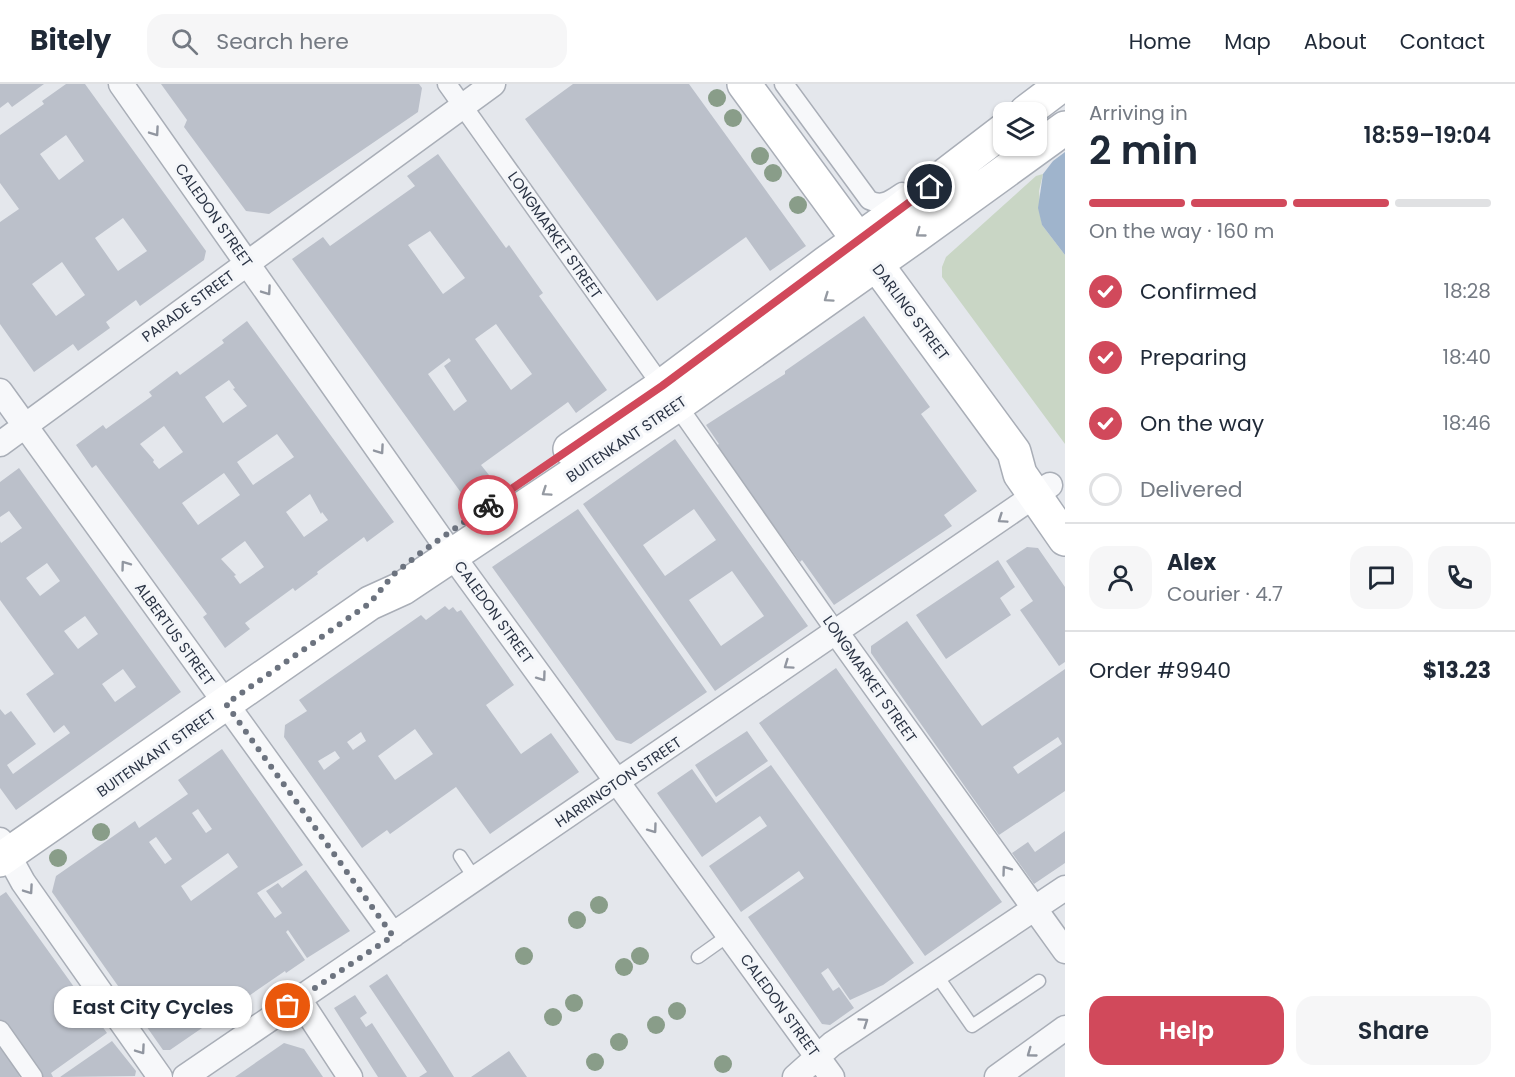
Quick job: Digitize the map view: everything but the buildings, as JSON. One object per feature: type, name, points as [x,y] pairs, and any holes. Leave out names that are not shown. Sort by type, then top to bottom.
[{"type":"main road","name":"DARLING STREET","points":[[744,84],[1014,452],[1020,474],[1050,495],[1065,539]]},
{"type":"main road","points":[[1039,102],[1063,84]]},
{"type":"main road","points":[[866,252],[1065,128]]},
{"type":"main road","points":[[866,252],[893,215],[993,138]]},
{"type":"main road","name":"BUITENKANT STREET","points":[[3,851],[226,704],[370,603],[403,588],[447,547],[670,396],[866,252]]},
{"type":"street","name":"CALEDON STREET","points":[[121,84],[447,547],[825,1067]]},
{"type":"street","name":"LONGMARKET STREET","points":[[447,84],[1065,951]]},
{"type":"street","name":"PARADE STREET","points":[[0,444],[493,84]]},
{"type":"street","points":[[784,84],[869,201],[875,203],[888,202],[993,127]]},
{"type":"street","points":[[1028,102],[1035,97],[1036,86],[1039,84]]},
{"type":"street","name":"ALBERTUS STREET","points":[[0,391],[393,936]]},
{"type":"street","name":"HARRINGTON STREET","points":[[184,1077],[836,632],[1050,495]]},
{"type":"street","points":[[3,851],[23,882],[121,1006],[159,1077]]},
{"type":"street","points":[[795,1077],[825,1067],[832,1044],[1065,888]]},
{"type":"street","points":[[299,999],[350,1077]]},
{"type":"street","points":[[997,1077],[1065,1028]]},
{"type":"street","points":[[0,1030],[33,1077]]},
{"type":"lane","points":[[459,856],[475,879]]},
{"type":"lane","points":[[698,957],[729,935]]},
{"type":"lane","points":[[935,973],[972,1026],[1039,981]]},
{"type":"green space","points":[[1043,174],[1039,191],[1042,225],[1065,255],[1065,444],[942,277],[942,267],[946,257],[1036,176]]},
{"type":"water","points":[[1065,152],[1065,255],[1042,225],[1038,208],[1043,174],[1053,161]]},
{"type":"way so far","points":[[288,1006],[393,936],[226,704],[370,603],[393,575],[488,505]]},
{"type":"place","name":"East City Cycles","points":[[288,1006]]},
{"type":"route","points":[[488,505],[662,386],[930,187]]}]
